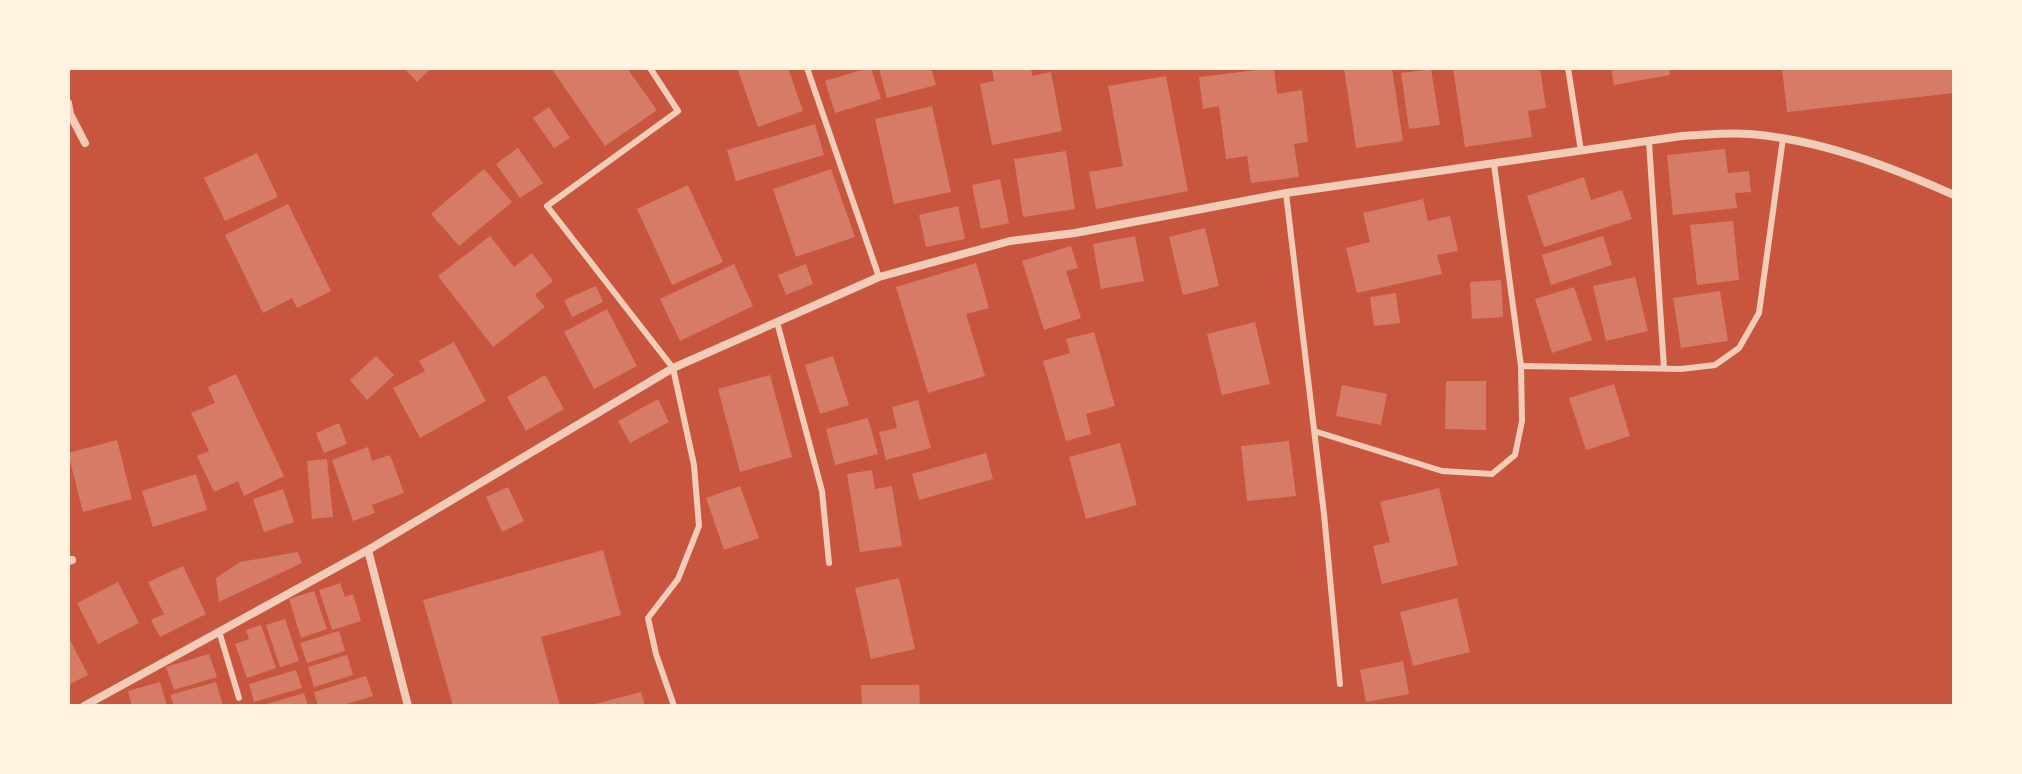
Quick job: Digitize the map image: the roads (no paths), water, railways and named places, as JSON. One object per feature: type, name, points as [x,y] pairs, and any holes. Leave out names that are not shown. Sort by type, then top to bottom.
[{"type":"street","points":[[68,103],[70,114],[85,143]]},
{"type":"street","points":[[84,706],[368,550],[673,368],[879,277],[1010,241],[1075,233],[1286,193],[1682,136],[1747,133],[1803,142],[1890,167],[1954,195]]},
{"type":"street","points":[[368,550],[408,706]]},
{"type":"lane","points":[[650,68],[678,111],[547,206],[673,368],[694,465],[699,526],[678,579],[648,618],[656,654],[674,706]]},
{"type":"lane","points":[[807,68],[879,277]]},
{"type":"lane","points":[[1568,68],[1581,152]]},
{"type":"lane","points":[[1521,366],[1664,368],[1715,365],[1739,348],[1759,313],[1783,138]]},
{"type":"lane","points":[[1649,142],[1664,368]]},
{"type":"lane","points":[[1314,431],[1442,471],[1492,474],[1515,455],[1522,421],[1521,366],[1494,164]]},
{"type":"lane","points":[[1286,193],[1340,684]]},
{"type":"lane","points":[[777,322],[822,491],[829,563]]},
{"type":"lane","points":[[219,631],[239,698]]}]
